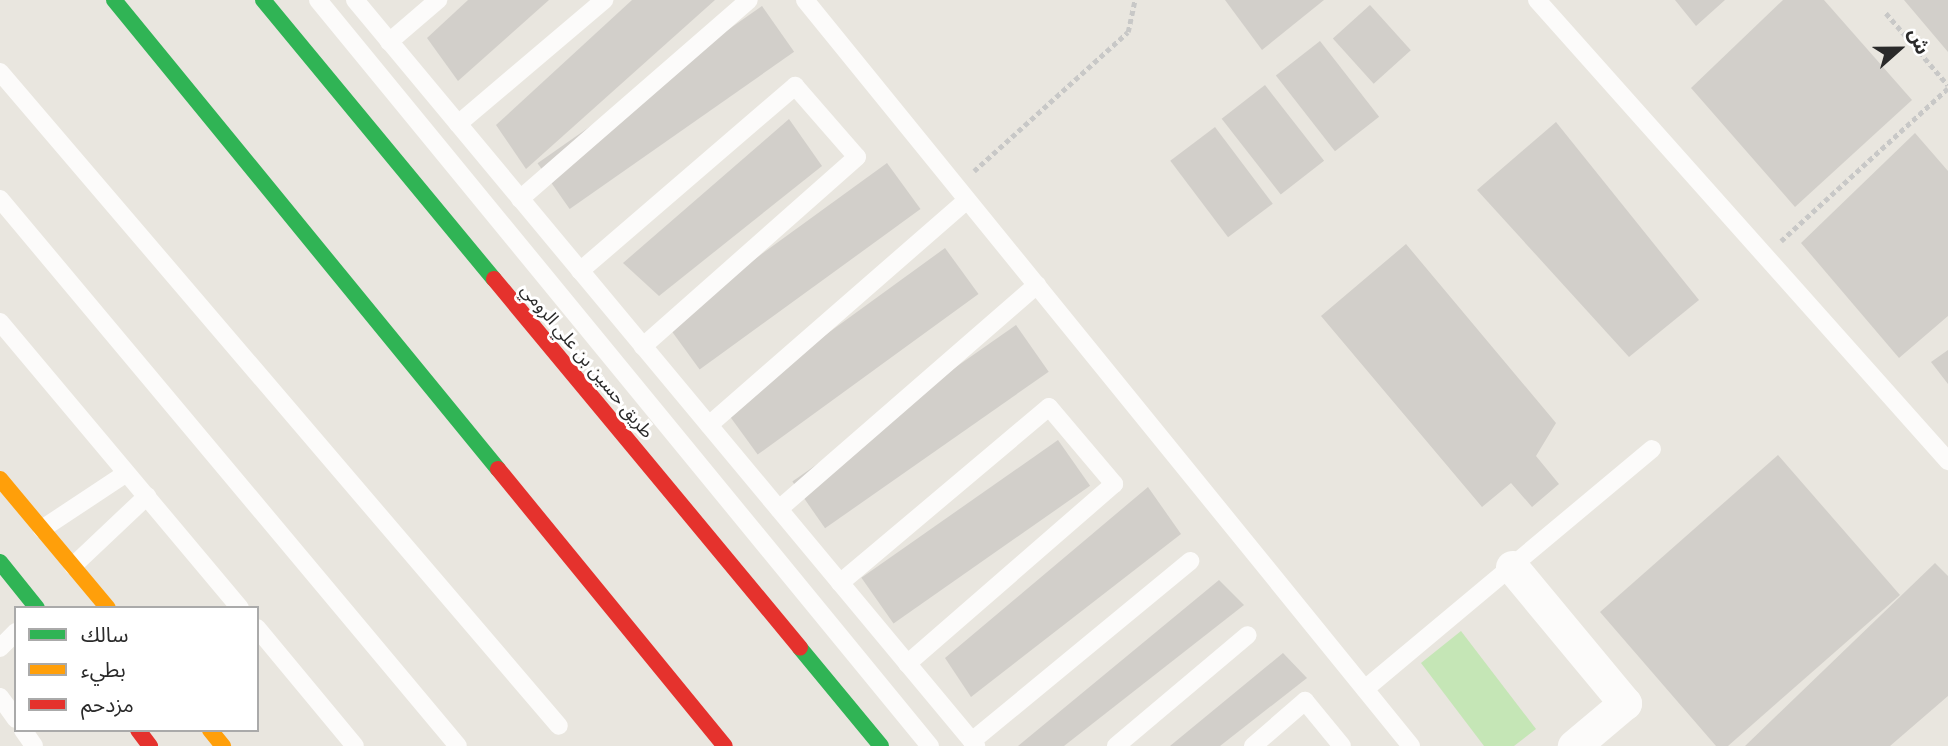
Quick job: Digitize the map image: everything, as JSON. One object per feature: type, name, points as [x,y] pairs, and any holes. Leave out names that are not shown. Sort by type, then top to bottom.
[{"type":"main road","points":[[114,0],[725,746]]},
{"type":"main road","name":"طريق حسين بن علي الرومي","points":[[263,0],[881,746]]},
{"type":"main road","points":[[0,479],[106,606]]},
{"type":"main road","points":[[3,575],[35,606]]},
{"type":"main road","points":[[212,732],[223,746]]},
{"type":"street","points":[[1512,567],[1625,703],[1574,746]]},
{"type":"lane","points":[[318,0],[930,746]]},
{"type":"lane","points":[[355,0],[974,744],[1190,561]]},
{"type":"lane","points":[[389,42],[438,0]]},
{"type":"lane","points":[[458,124],[604,0]]},
{"type":"lane","points":[[520,199],[749,0]]},
{"type":"lane","points":[[805,0],[1411,746]]},
{"type":"lane","points":[[1537,0],[1948,461]]},
{"type":"lane","points":[[0,72],[559,726]]},
{"type":"lane","points":[[580,271],[795,86],[857,157],[643,346]]},
{"type":"lane","points":[[709,425],[962,194]]},
{"type":"lane","points":[[0,199],[458,746]]},
{"type":"lane","points":[[779,509],[1037,285]]},
{"type":"lane","points":[[0,322],[238,606]]},
{"type":"lane","points":[[840,583],[1049,407],[1114,484],[907,664]]},
{"type":"lane","points":[[1365,689],[1652,449]]},
{"type":"lane","points":[[43,528],[125,474]]},
{"type":"lane","points":[[73,566],[147,496]]},
{"type":"lane","points":[[259,630],[355,746]]},
{"type":"lane","points":[[0,648],[14,634]]},
{"type":"lane","points":[[1116,746],[1248,635]]},
{"type":"lane","points":[[0,697],[14,716]]},
{"type":"lane","points":[[1254,746],[1305,701],[1342,746]]},
{"type":"path","points":[[962,194],[1128,32],[1135,0]]},
{"type":"path","points":[[1764,256],[1948,86],[1886,13]]},
{"type":"green space","points":[[1461,631],[1536,729],[1514,746],[1484,746],[1421,663]]},
{"type":"building","points":[[468,0],[549,0],[458,81],[427,38]]},
{"type":"building","points":[[632,0],[715,0],[526,169],[496,125]]},
{"type":"building","points":[[1225,0],[1324,0],[1262,50]]},
{"type":"building","points":[[1675,0],[1725,0],[1696,26]]},
{"type":"building","points":[[1783,0],[1824,0],[1912,100],[1795,207],[1691,88]]},
{"type":"building","points":[[1904,0],[1948,0],[1948,52]]},
{"type":"building","points":[[1370,5],[1411,50],[1374,84],[1333,38]]},
{"type":"building","points":[[762,6],[794,52],[570,209],[538,163]]},
{"type":"building","points":[[1320,41],[1379,117],[1335,151],[1276,75]]},
{"type":"building","points":[[1265,85],[1324,161],[1281,195],[1222,119]]},
{"type":"building","points":[[789,119],[822,166],[659,296],[623,263]]},
{"type":"building","points":[[1556,122],[1699,300],[1629,357],[1477,190]]},
{"type":"building","points":[[1215,127],[1273,204],[1228,237],[1170,161]]},
{"type":"building","points":[[1915,133],[1948,171],[1948,316],[1899,358],[1801,243]]},
{"type":"building","points":[[887,163],[921,209],[700,370],[666,323]]},
{"type":"building","points":[[1406,244],[1556,423],[1536,456],[1559,484],[1532,507],[1511,483],[1482,507],[1321,316]]},
{"type":"building","points":[[945,248],[979,294],[758,455],[724,408]]},
{"type":"building","points":[[1016,325],[1049,372],[825,528],[792,482]]},
{"type":"building","points":[[1948,350],[1948,384],[1931,362]]},
{"type":"building","points":[[1058,440],[1090,486],[894,624],[861,578]]},
{"type":"building","points":[[1778,455],[1900,595],[1728,746],[1716,746],[1600,612]]},
{"type":"building","points":[[1148,487],[1181,534],[971,697],[945,658]]},
{"type":"building","points":[[1935,563],[1948,576],[1948,696],[1890,746],[1745,746]]},
{"type":"building","points":[[1219,580],[1244,605],[1064,746],[1018,746]]},
{"type":"building","points":[[1283,653],[1307,678],[1220,746],[1170,746]]},
{"type":"traffic: fast","points":[[114,0],[498,469]]},
{"type":"traffic: fast","points":[[263,0],[494,279]]},
{"type":"traffic: fast","points":[[0,562],[35,606]]},
{"type":"traffic: fast","points":[[800,648],[881,746]]},
{"type":"traffic: slow","points":[[0,479],[106,606]]},
{"type":"traffic: slow","points":[[212,732],[223,746]]},
{"type":"traffic: jam","points":[[494,279],[800,648]]},
{"type":"traffic: jam","points":[[498,469],[725,746]]},
{"type":"traffic: jam","points":[[140,732],[150,746]]}]
